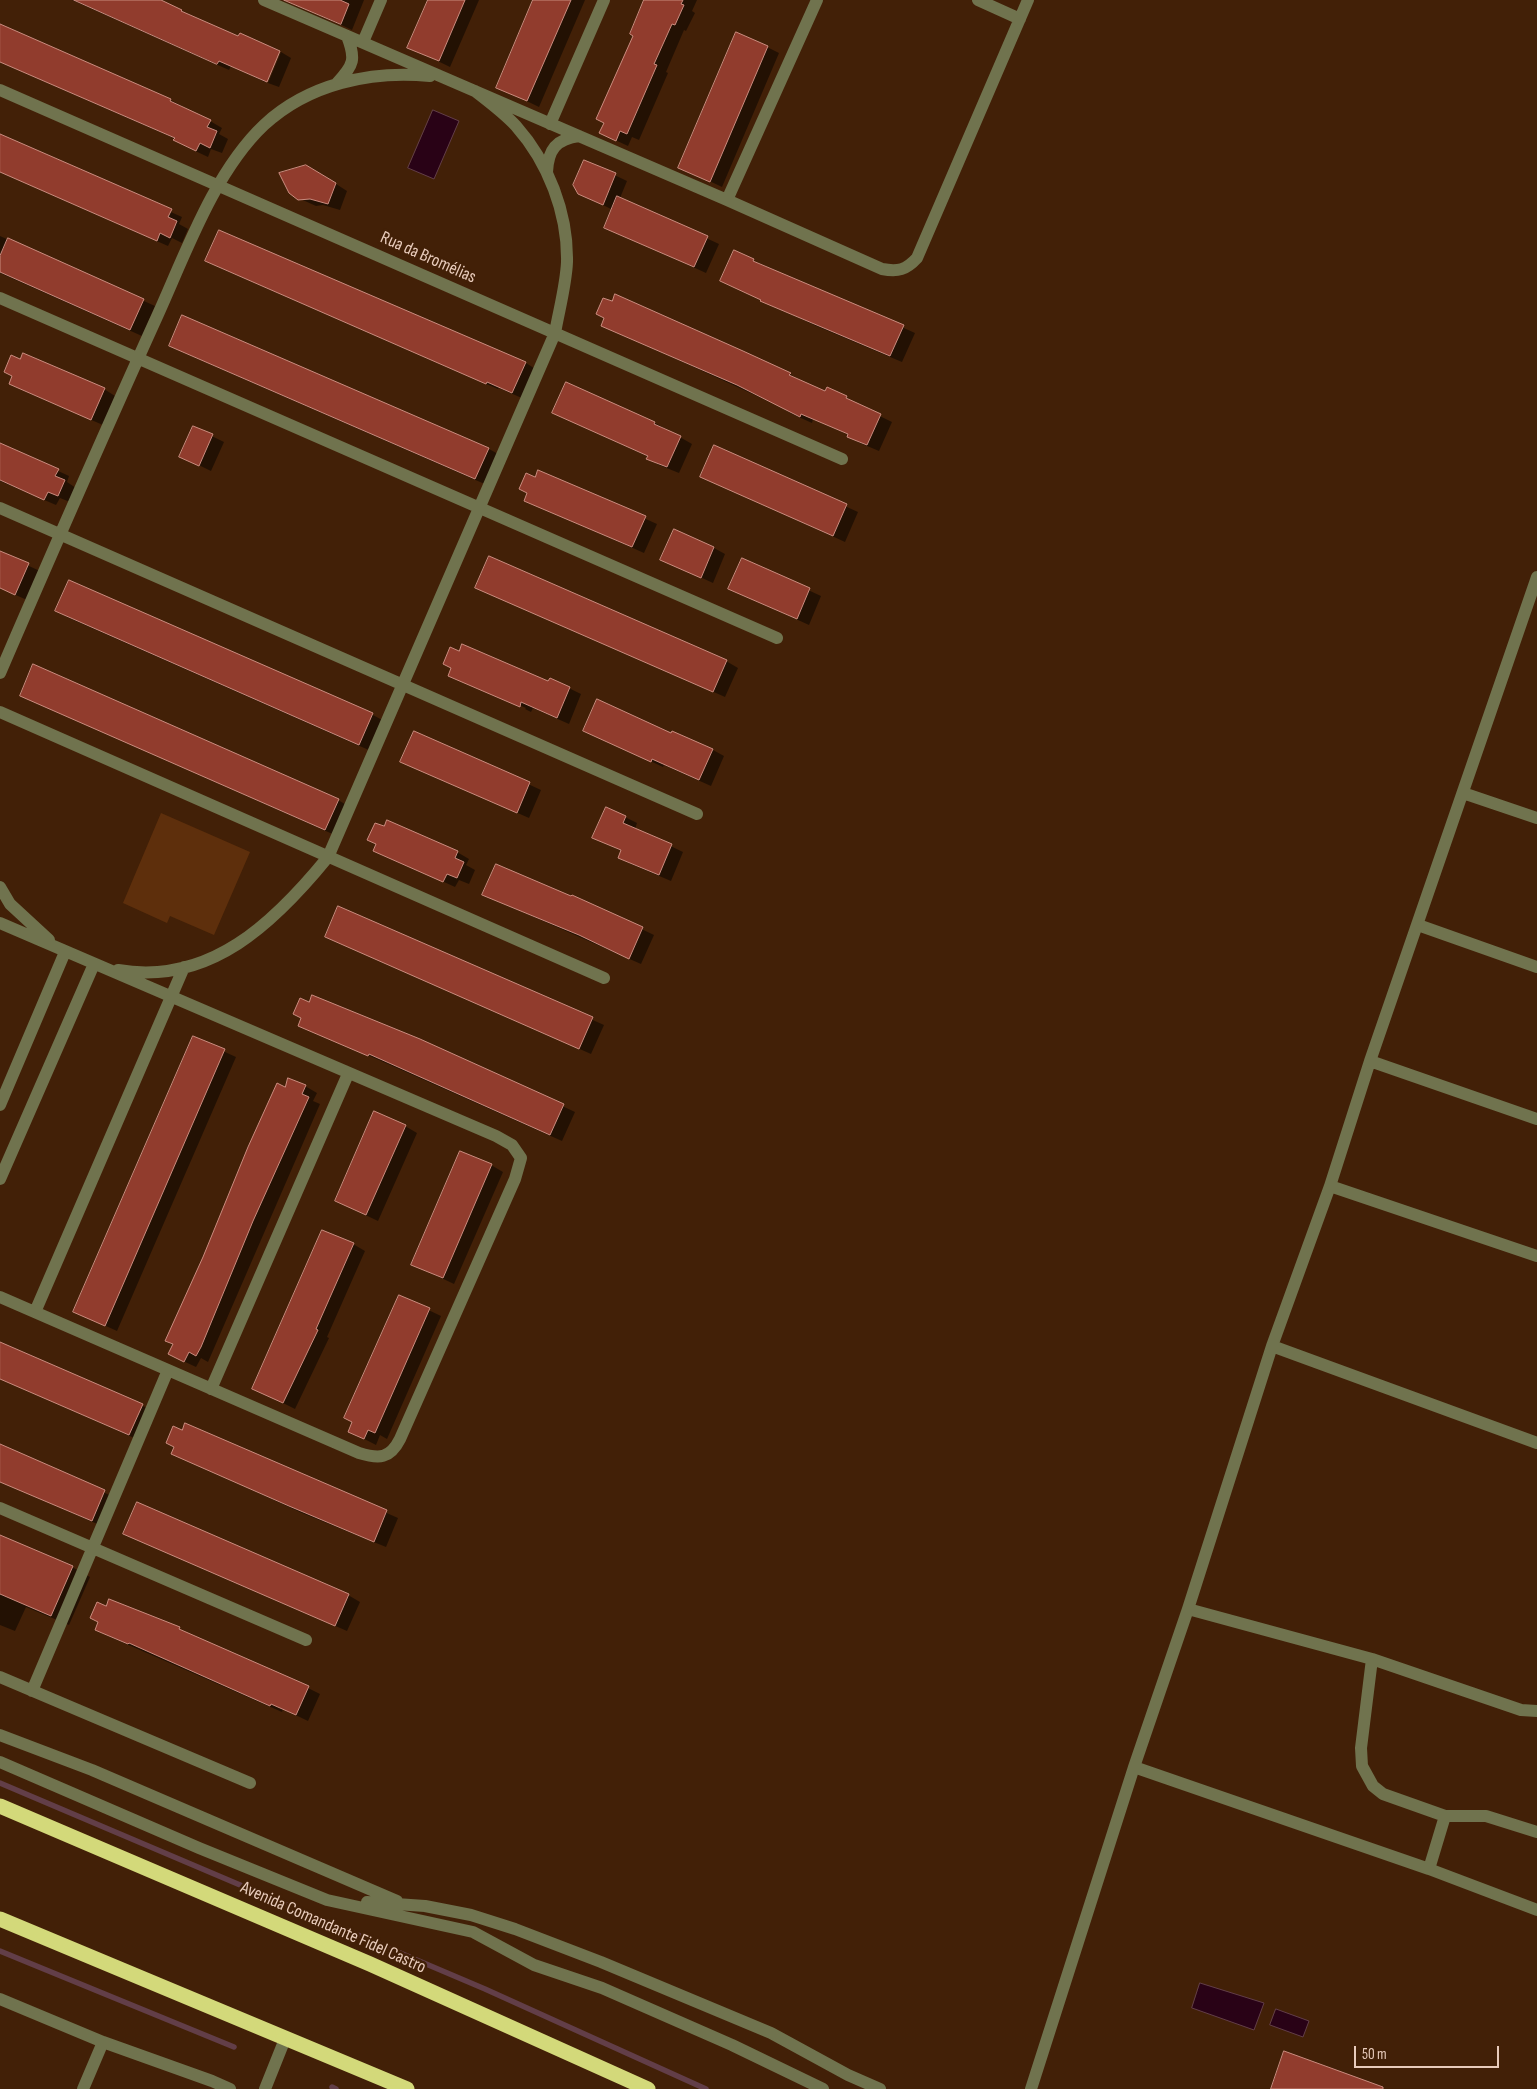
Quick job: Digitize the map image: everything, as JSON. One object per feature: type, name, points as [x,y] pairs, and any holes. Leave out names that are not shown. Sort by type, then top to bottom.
[{"type":"highway","name":"Avenida Comandante Fidel Castro","points":[[0,1806],[361,1960],[648,2089]]},
{"type":"highway","points":[[0,1919],[408,2089]]},
{"type":"street","points":[[264,0],[882,269],[895,271],[906,269],[917,258],[1028,0]]},
{"type":"street","points":[[363,42],[381,0]]},
{"type":"street","points":[[550,124],[604,0]]},
{"type":"street","points":[[727,200],[816,0]]},
{"type":"street","points":[[978,0],[1020,19]]},
{"type":"street","points":[[336,83],[350,69],[354,54],[347,36]]},
{"type":"street","points":[[0,673],[59,534],[217,185],[263,126],[294,103],[336,83],[363,77],[396,74],[442,77]]},
{"type":"street","name":"Rua da Bromélias","points":[[0,90],[842,459]]},
{"type":"street","points":[[94,964],[143,973],[164,972],[211,959],[258,931],[275,916],[328,857],[555,333],[567,264],[564,225],[547,174],[537,155],[515,124],[475,91]]},
{"type":"street","points":[[547,174],[548,158],[555,146],[567,138],[579,136]]},
{"type":"street","points":[[0,298],[777,638]]},
{"type":"street","points":[[0,508],[697,814]]},
{"type":"street","points":[[1031,2089],[1272,1346],[1330,1186],[1370,1061],[1537,577]]},
{"type":"street","points":[[0,712],[604,978]]},
{"type":"street","points":[[1463,793],[1537,818]]},
{"type":"street","points":[[1,892],[26,921],[65,952]]},
{"type":"street","points":[[0,923],[507,1141],[516,1149],[521,1158],[515,1179],[404,1430],[392,1452],[375,1457],[359,1452],[0,1298]]},
{"type":"street","points":[[1418,925],[1537,967]]},
{"type":"street","points":[[0,1105],[65,952]]},
{"type":"street","points":[[0,1179],[94,964]]},
{"type":"street","points":[[35,1312],[184,967]]},
{"type":"street","points":[[1370,1061],[1537,1119]]},
{"type":"street","points":[[211,1389],[348,1074]]},
{"type":"street","points":[[1330,1186],[1537,1256]]},
{"type":"street","points":[[1272,1346],[1537,1443]]},
{"type":"street","points":[[32,1691],[168,1370]]},
{"type":"street","points":[[0,1508],[306,1640]]},
{"type":"street","points":[[1188,1609],[1372,1659],[1521,1710],[1537,1711]]},
{"type":"street","points":[[1372,1659],[1361,1748],[1362,1766],[1373,1786],[1383,1794],[1446,1816],[1486,1816],[1537,1832]]},
{"type":"street","points":[[0,1677],[250,1783]]},
{"type":"street","points":[[0,1735],[129,1785],[406,1905]]},
{"type":"street","points":[[0,1762],[199,1848],[326,1900],[473,1932],[534,1964],[610,1992],[732,2045],[823,2089]]},
{"type":"street","points":[[1134,1767],[1429,1869],[1537,1910]]},
{"type":"street","points":[[1429,1869],[1446,1816]]},
{"type":"street","points":[[326,1900],[425,1906],[471,1915],[515,1929],[771,2033],[848,2076],[880,2089]]},
{"type":"street","points":[[1,2002],[211,2085],[230,2089]]},
{"type":"street","points":[[266,2089],[285,2039]]},
{"type":"street","points":[[83,2089],[103,2042]]},
{"type":"shaded area","points":[[433,110],[459,121],[434,179],[408,168]]},
{"type":"shaded area","points":[[161,813],[250,852],[214,935],[170,916],[167,923],[123,903]]},
{"type":"shaded area","points":[[1200,1983],[1264,2003],[1254,2030],[1192,2008]]},
{"type":"shaded area","points":[[1276,2009],[1309,2021],[1303,2037],[1270,2025]]},
{"type":"building","points":[[74,0],[161,0],[238,36],[240,33],[280,51],[267,82],[219,61],[217,64]]},
{"type":"building","points":[[284,0],[340,0],[349,4],[341,24]]},
{"type":"building","points":[[428,0],[465,0],[439,61],[407,48]]},
{"type":"building","points":[[533,0],[571,0],[527,101],[496,88]]},
{"type":"building","points":[[644,0],[683,0],[681,4],[684,5],[675,25],[672,24],[654,64],[657,65],[627,134],[620,131],[616,141],[599,133],[604,123],[596,119],[633,36],[630,34]]},
{"type":"building","points":[[0,24],[171,99],[170,101],[211,120],[207,127],[217,131],[210,148],[200,143],[196,151],[173,140],[175,138],[0,62]]},
{"type":"building","points":[[736,32],[768,46],[710,182],[678,168]]},
{"type":"building","points":[[0,134],[172,209],[168,217],[177,221],[170,238],[160,233],[157,241],[0,172]]},
{"type":"building","points":[[584,160],[616,173],[603,205],[578,194],[573,185]]},
{"type":"building","points":[[306,165],[336,183],[328,204],[310,199],[298,200],[289,193],[279,173]]},
{"type":"building","points":[[617,196],[708,236],[694,267],[604,228]]},
{"type":"building","points":[[219,230],[526,362],[512,393],[487,382],[486,384],[205,261]]},
{"type":"building","points":[[8,238],[144,299],[130,330],[0,272],[0,256]]},
{"type":"building","points":[[734,250],[754,259],[753,261],[904,325],[890,356],[760,301],[720,281]]},
{"type":"building","points":[[615,294],[791,373],[789,375],[825,391],[827,387],[847,396],[846,398],[881,414],[867,445],[847,437],[848,434],[801,414],[800,417],[737,385],[601,326],[604,318],[596,314],[603,298],[612,301]]},
{"type":"building","points":[[182,315],[489,448],[475,479],[169,346]]},
{"type":"building","points":[[23,353],[105,388],[91,420],[9,384],[12,376],[4,372],[11,355],[20,359]]},
{"type":"building","points":[[566,382],[655,422],[654,424],[681,436],[667,467],[646,459],[648,456],[552,413]]},
{"type":"building","points":[[193,426],[213,434],[199,466],[179,457]]},
{"type":"building","points":[[0,443],[59,469],[55,476],[65,480],[58,496],[48,492],[44,500],[0,480]]},
{"type":"building","points":[[714,445],[847,504],[833,536],[700,477]]},
{"type":"building","points":[[538,470],[646,516],[632,547],[524,501],[527,493],[519,489],[526,473],[535,477]]},
{"type":"building","points":[[674,529],[714,547],[701,578],[660,560]]},
{"type":"building","points":[[0,551],[29,563],[15,595],[0,588]]},
{"type":"building","points":[[489,556],[727,660],[713,692],[475,588]]},
{"type":"building","points":[[742,558],[810,588],[797,619],[728,589]]},
{"type":"building","points":[[69,580],[373,713],[359,745],[55,611]]},
{"type":"building","points":[[462,644],[548,681],[550,678],[570,687],[557,718],[521,702],[520,707],[448,676],[451,668],[443,664],[450,647],[459,651]]},
{"type":"building","points":[[33,664],[339,799],[325,830],[20,696]]},
{"type":"building","points":[[597,699],[671,733],[672,731],[713,749],[699,780],[652,759],[651,762],[583,731]]},
{"type":"building","points":[[414,731],[530,782],[517,813],[400,762]]},
{"type":"building","points":[[606,807],[626,816],[623,823],[672,844],[659,875],[618,858],[621,850],[592,838]]},
{"type":"building","points":[[387,820],[458,851],[455,858],[464,862],[457,878],[447,874],[443,882],[373,851],[376,844],[367,840],[375,823],[384,826]]},
{"type":"building","points":[[496,864],[643,927],[629,959],[579,935],[482,895]]},
{"type":"building","points":[[338,906],[593,1017],[579,1049],[325,937]]},
{"type":"building","points":[[312,995],[420,1039],[564,1104],[550,1135],[369,1054],[368,1056],[298,1026],[301,1018],[293,1014],[300,998],[309,1002]]},
{"type":"building","points":[[193,1036],[225,1049],[105,1326],[73,1312]]},
{"type":"building","points":[[288,1078],[306,1085],[302,1094],[309,1097],[253,1221],[201,1347],[196,1356],[189,1352],[184,1362],[168,1354],[173,1344],[165,1341],[277,1083],[285,1087]]},
{"type":"building","points":[[374,1111],[406,1125],[366,1215],[335,1201]]},
{"type":"building","points":[[460,1151],[492,1164],[443,1278],[411,1265]]},
{"type":"building","points":[[322,1230],[354,1243],[316,1329],[318,1330],[283,1403],[252,1389]]},
{"type":"building","points":[[399,1295],[430,1308],[375,1433],[368,1430],[364,1439],[348,1432],[352,1422],[344,1418]]},
{"type":"building","points":[[0,1342],[143,1404],[129,1435],[0,1379]]},
{"type":"building","points":[[185,1423],[387,1510],[374,1542],[171,1454],[174,1447],[166,1443],[173,1426],[182,1430]]},
{"type":"building","points":[[0,1444],[105,1490],[92,1521],[0,1482]]},
{"type":"building","points":[[137,1502],[349,1594],[335,1626],[123,1534]]},
{"type":"building","points":[[0,1535],[73,1566],[51,1616],[0,1594]]},
{"type":"building","points":[[109,1599],[180,1627],[179,1629],[309,1686],[296,1715],[271,1704],[270,1706],[129,1643],[95,1630],[98,1622],[90,1618],[97,1602],[106,1606]]},
{"type":"building","points":[[1284,2051],[1383,2087],[1383,2089],[1271,2089]]},
{"type":"waterway","points":[[0,1783],[485,1989],[706,2089]]},
{"type":"waterway","points":[[0,1951],[234,2047]]},
{"type":"waterway","points":[[332,2087],[336,2089]]}]
